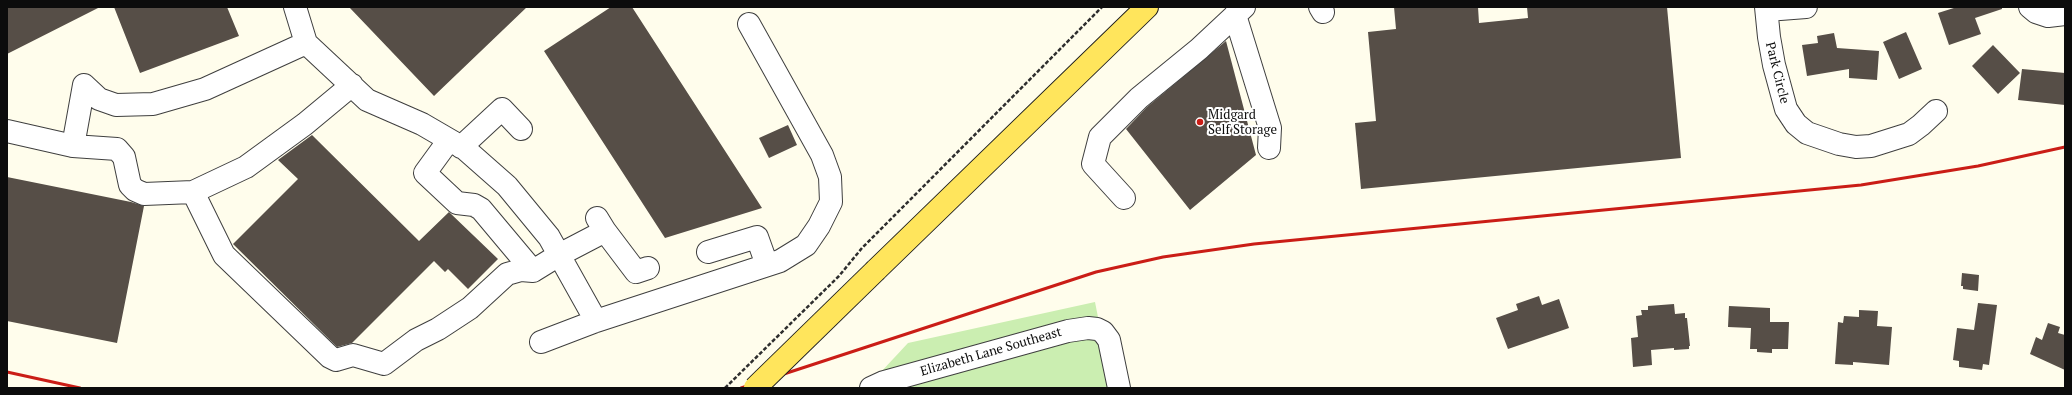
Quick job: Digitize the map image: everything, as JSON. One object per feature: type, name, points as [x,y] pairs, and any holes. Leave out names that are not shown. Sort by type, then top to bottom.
[{"type":"main road","points":[[755,388],[1147,7]]},
{"type":"street","points":[[295,7],[306,43],[367,100],[422,124],[455,144],[507,186],[549,237],[596,321]]},
{"type":"street","points":[[1766,9],[1806,7]]},
{"type":"street","points":[[2030,7],[2036,12],[2048,16],[2065,14]]},
{"type":"street","name":"Park Circle","points":[[1766,9],[1768,37],[1786,109],[1796,124],[1807,133],[1839,144],[1856,147],[1872,146],[1909,134],[1922,125],[1936,111]]},
{"type":"street","points":[[1124,198],[1093,164],[1100,137],[1139,98],[1199,49],[1240,11],[1270,128],[1269,148]]},
{"type":"street","points":[[541,342],[596,321],[780,261],[806,245],[819,226],[832,202],[830,177],[822,155],[749,24]]},
{"type":"street","points":[[73,146],[84,85],[99,99],[116,105],[153,104],[205,88],[306,43]]},
{"type":"street","points":[[7,132],[73,146],[117,149],[124,157],[130,184],[135,190],[144,194],[193,192],[246,167],[305,124],[352,85]]},
{"type":"street","points":[[520,129],[502,109],[455,144],[425,174],[457,203],[474,205],[482,209],[533,271]]},
{"type":"street","points":[[193,192],[224,255],[279,310],[330,357],[336,360],[353,355],[384,364],[416,340],[438,329],[470,308],[507,274],[520,270],[533,271],[559,255],[601,225],[636,272],[648,268]]},
{"type":"street","points":[[708,252],[757,238],[767,265]]},
{"type":"street","name":"Elizabeth Lane Southeast","points":[[871,388],[884,382],[1068,331],[1088,328],[1097,329],[1103,332],[1109,340],[1119,388]]},
{"type":"path","points":[[725,388],[839,276],[862,248],[1102,7]]},
{"type":"green space","points":[[1095,302],[1112,388],[866,388],[908,343]]},
{"type":"building","points":[[7,7],[100,7],[7,54]]},
{"type":"building","points":[[114,7],[227,7],[239,36],[140,73]]},
{"type":"building","points":[[349,7],[527,7],[434,96]]},
{"type":"building","points":[[611,7],[632,7],[762,208],[665,238],[544,51]]},
{"type":"building","points":[[1394,7],[1478,7],[1479,23],[1528,18],[1527,7],[1667,7],[1681,158],[1361,189],[1355,123],[1376,121],[1368,32],[1396,29]]},
{"type":"building","points":[[1957,7],[2002,7],[2002,9],[1975,18],[1981,34],[1949,45],[1938,13]]},
{"type":"building","points":[[1906,32],[1922,69],[1899,79],[1883,42]]},
{"type":"building","points":[[1834,33],[1837,48],[1879,51],[1877,80],[1849,78],[1849,69],[1807,76],[1802,45],[1818,43],[1817,36]]},
{"type":"building","points":[[1226,41],[1256,155],[1190,210],[1126,129],[1147,107]]},
{"type":"building","points":[[1993,45],[2020,73],[1998,94],[1972,66]]},
{"type":"building","points":[[2022,69],[2065,73],[2065,105],[2018,100]]},
{"type":"building","points":[[788,125],[797,145],[769,158],[759,138]]},
{"type":"building","points":[[312,135],[419,241],[449,212],[498,259],[468,289],[448,269],[445,272],[434,261],[352,343],[337,347],[233,244],[298,179],[278,160]]},
{"type":"building","points":[[7,177],[131,202],[144,206],[117,343],[7,321]]},
{"type":"building","points":[[1962,273],[1979,275],[1978,291],[1963,289],[1963,286],[1961,286]]},
{"type":"building","points":[[1539,296],[1542,305],[1559,299],[1569,328],[1508,349],[1496,318],[1518,310],[1516,304]]},
{"type":"building","points":[[1978,303],[1997,305],[1989,365],[1983,364],[1982,370],[1959,367],[1959,361],[1953,360],[1957,328],[1974,330]]},
{"type":"building","points":[[1674,304],[1675,314],[1685,313],[1685,318],[1687,318],[1689,349],[1674,350],[1674,348],[1651,350],[1652,365],[1633,367],[1631,338],[1638,337],[1636,316],[1642,315],[1641,310],[1648,310],[1648,306]]},
{"type":"building","points":[[1729,306],[1770,308],[1770,322],[1789,322],[1788,349],[1772,349],[1772,353],[1757,352],[1757,349],[1750,349],[1751,328],[1728,327]]},
{"type":"building","points":[[1859,310],[1878,311],[1877,326],[1892,327],[1889,365],[1853,362],[1853,365],[1835,364],[1838,322],[1843,323],[1844,316],[1859,317]]},
{"type":"building","points":[[2048,323],[2060,327],[2058,333],[2065,335],[2065,370],[2030,354],[2036,337],[2042,340]]},
{"type":"railway","points":[[741,388],[1096,272],[1163,257],[1254,244],[1861,185],[1978,166],[2065,147]]},
{"type":"railway","points":[[7,372],[80,388]]},
{"type":"place","name":"Midgard Self Storage","points":[[1200,122]]}]
